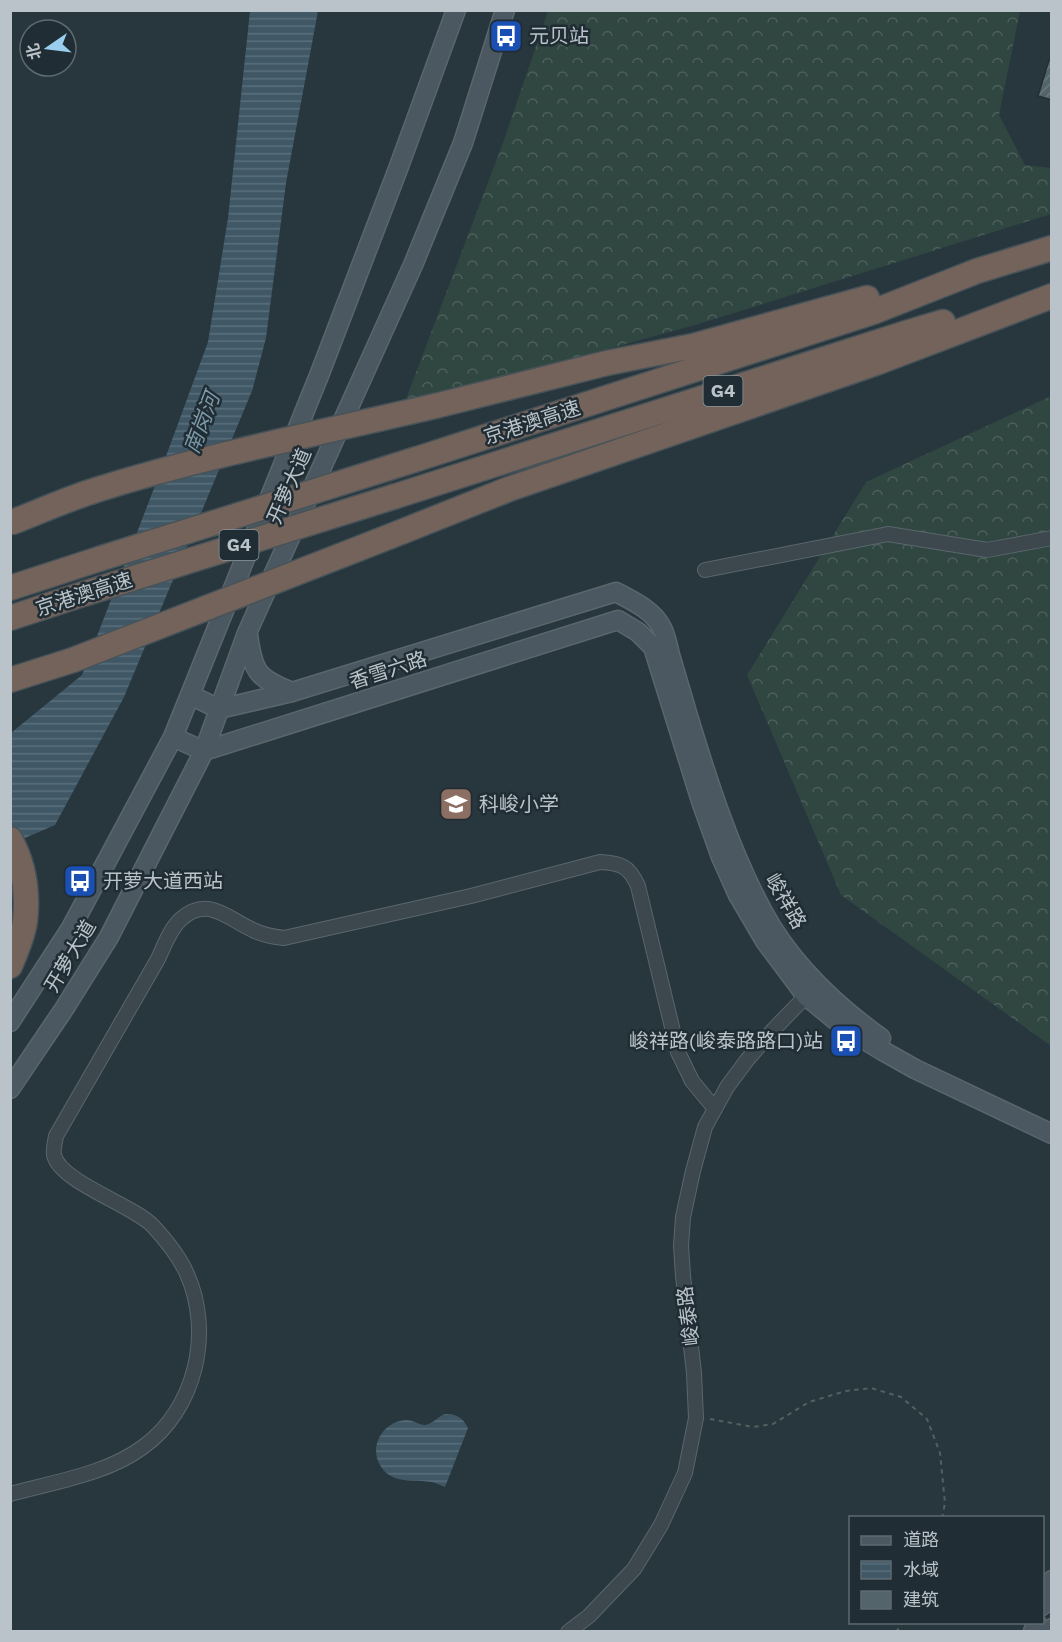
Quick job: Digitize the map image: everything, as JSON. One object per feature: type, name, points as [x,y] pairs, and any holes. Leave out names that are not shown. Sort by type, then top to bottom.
[{"type":"highway","name":"京港澳高速","points":[[10,588],[873,312],[977,271],[1052,248]]},
{"type":"highway","points":[[10,523],[93,491],[205,459],[607,363],[693,346],[886,293],[977,271]]},
{"type":"highway","name":"京港澳高速","points":[[10,618],[906,333],[1052,294]]},
{"type":"highway","points":[[10,680],[73,660],[509,489],[876,363],[1052,294]]},
{"type":"highway","points":[[10,839],[16,849],[23,873],[26,895],[25,923],[10,966]]},
{"type":"street","name":"开萝大道","points":[[10,1022],[71,928],[173,737],[320,374],[456,10]]},
{"type":"street","name":"开萝大道","points":[[10,1089],[109,937],[204,751],[247,633],[413,265],[463,143],[505,10]]},
{"type":"street","points":[[705,570],[888,534],[987,550],[1052,538]]},
{"type":"street","name":"香雪六路","points":[[219,709],[292,692],[616,592]]},
{"type":"street","name":"峻祥路","points":[[616,592],[643,606],[662,628],[724,825],[743,872],[764,914],[812,990],[924,1064],[1052,1122]]},
{"type":"street","name":"香雪六路","points":[[204,751],[618,620]]},
{"type":"street","name":"峻祥路","points":[[618,620],[638,632],[653,647],[721,857],[738,895],[765,941],[845,1028],[915,1069],[1052,1134]]},
{"type":"street","points":[[247,633],[251,658],[256,669],[274,685],[292,692]]},
{"type":"street","points":[[190,695],[219,709]]},
{"type":"street","points":[[173,737],[204,751]]},
{"type":"street","points":[[10,1494],[104,1468],[144,1446],[175,1414],[195,1373],[198,1357],[198,1323],[195,1299],[188,1275],[179,1257],[151,1223],[70,1176],[54,1155],[56,1136],[158,959],[170,934],[180,920],[194,910],[206,908],[220,912],[253,931],[285,939],[471,896],[600,862],[622,865],[632,873],[638,886],[678,1052],[692,1081],[715,1109]]},
{"type":"street","name":"峻泰路","points":[[568,1632],[589,1616],[634,1569],[656,1534],[685,1473],[696,1418],[694,1373],[681,1246],[683,1217],[693,1171],[705,1127],[726,1087],[747,1060],[812,990]]},
{"type":"street","points":[[1044,1600],[1052,1580]]},
{"type":"path","points":[[696,1418],[753,1427],[773,1424],[809,1402],[846,1391],[871,1388],[901,1397],[927,1419],[940,1453],[945,1503],[942,1516]]},
{"type":"green space","points":[[548,11],[1020,11],[999,115],[1025,165],[1051,168],[1051,214],[702,323],[539,368],[406,399],[504,140]]},
{"type":"green space","points":[[1051,396],[1051,1046],[841,895],[747,675],[866,482]]},
{"type":"water","name":"南岗河","points":[[250,11],[318,11],[286,183],[266,338],[252,391],[124,697],[55,825],[11,844],[11,733],[82,675],[208,342],[228,218]]},
{"type":"water","points":[[445,1414],[459,1417],[468,1428],[445,1487],[432,1482],[395,1478],[383,1470],[376,1451],[379,1438],[388,1427],[407,1420],[427,1425]]},
{"type":"building","points":[[1049,60],[1052,61],[1052,100],[1038,96]]},
{"type":"place","name":"元贝站","points":[[506,36]]},
{"type":"place","name":"科峻小学","points":[[456,804]]},
{"type":"place","name":"开萝大道西站","points":[[80,881]]},
{"type":"place","name":"峻祥路(峻泰路路口)站","points":[[846,1041]]}]
